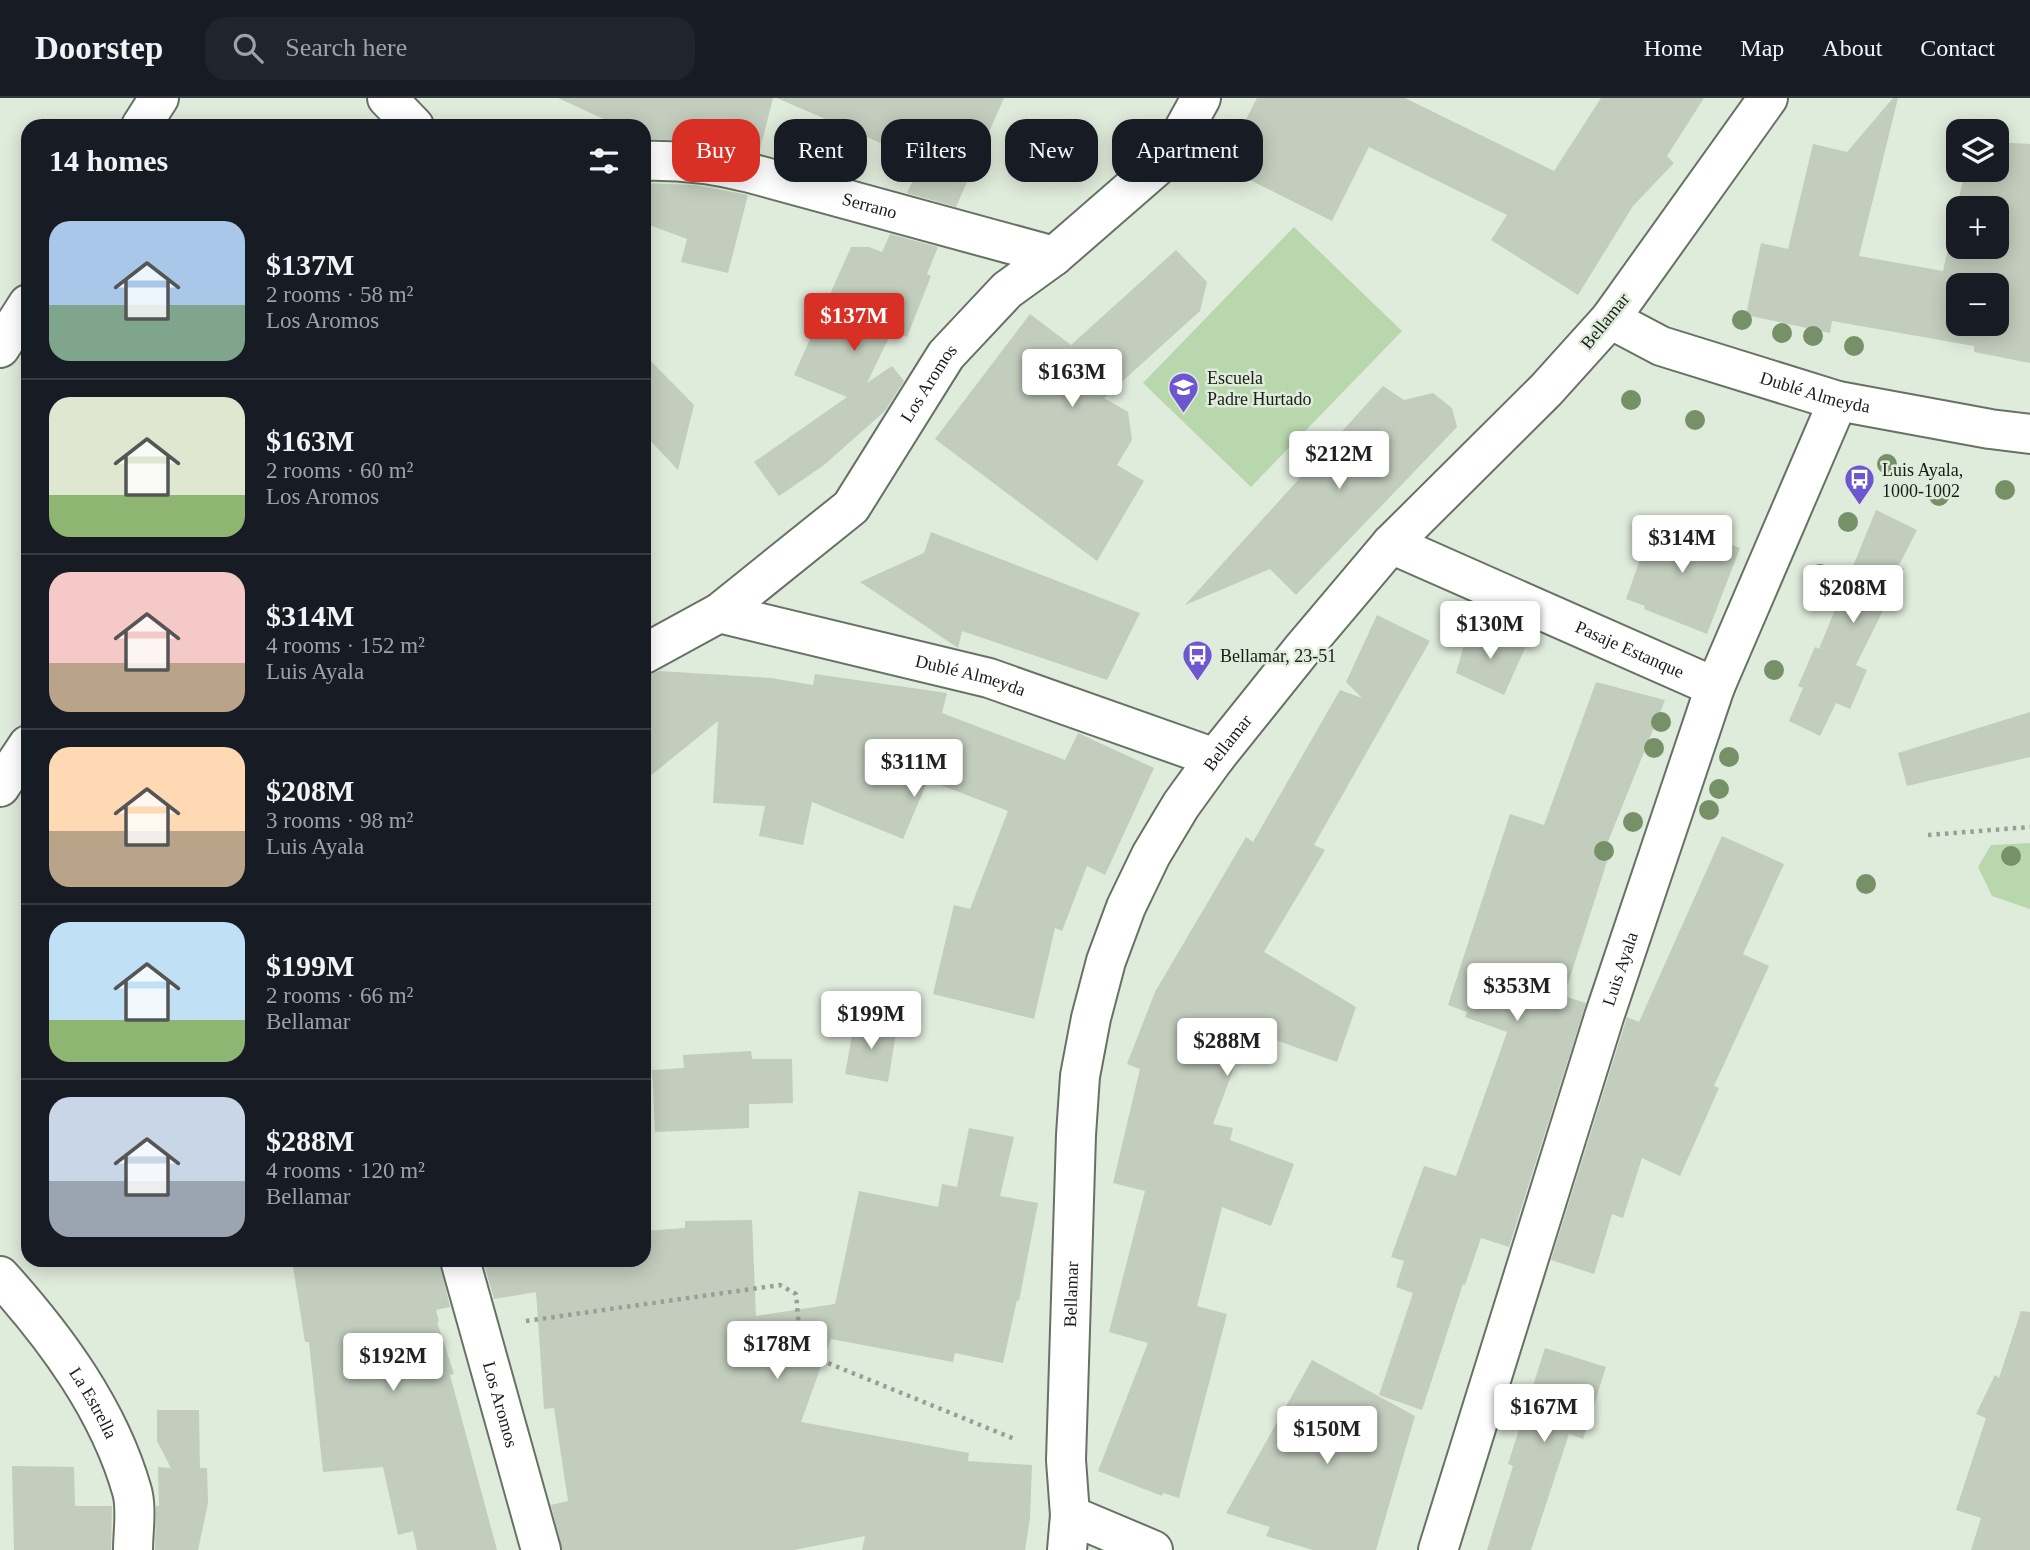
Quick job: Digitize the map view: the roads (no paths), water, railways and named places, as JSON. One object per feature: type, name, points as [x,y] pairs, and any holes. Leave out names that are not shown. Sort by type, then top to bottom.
[{"type":"street","points":[[146,119],[159,98]]},
{"type":"street","points":[[387,98],[407,119]]},
{"type":"street","name":"Los Aromos","points":[[651,650],[719,613],[851,507],[946,355],[1007,290],[1054,256],[1169,156],[1201,98]]},
{"type":"street","name":"Bellamar","points":[[1068,1532],[1066,1460],[1080,1076],[1106,961],[1126,906],[1151,855],[1214,758],[1391,544],[1546,390],[1609,319],[1768,98]]},
{"type":"street","name":"Serrano","points":[[651,160],[690,162],[750,173],[1054,256]]},
{"type":"street","points":[[0,348],[21,315]]},
{"type":"street","name":"Dublé Almeyda","points":[[1609,319],[1661,346],[1838,401],[1990,429],[2030,433]]},
{"type":"street","name":"Luis Ayala","points":[[1438,1550],[1604,1017],[1715,687],[1838,401]]},
{"type":"street","name":"Pasaje Estanque","points":[[1391,544],[1715,687]]},
{"type":"street","name":"Dublé Almeyda","points":[[719,613],[989,678],[1214,758]]},
{"type":"street","name":"Los Aromos","points":[[462,1267],[541,1550]]},
{"type":"street","name":"La Estrella","points":[[0,1276],[36,1316],[102,1413],[133,1493],[133,1550]]},
{"type":"street","points":[[1068,1532],[1153,1550]]},
{"type":"place","name":"Escuela Padre Hurtado","points":[[1184,415]]},
{"type":"place","name":"Luis Ayala, 1000-1002","points":[[1859,507]]},
{"type":"place","name":"Bellamar, 23-51","points":[[1197,683]]}]
